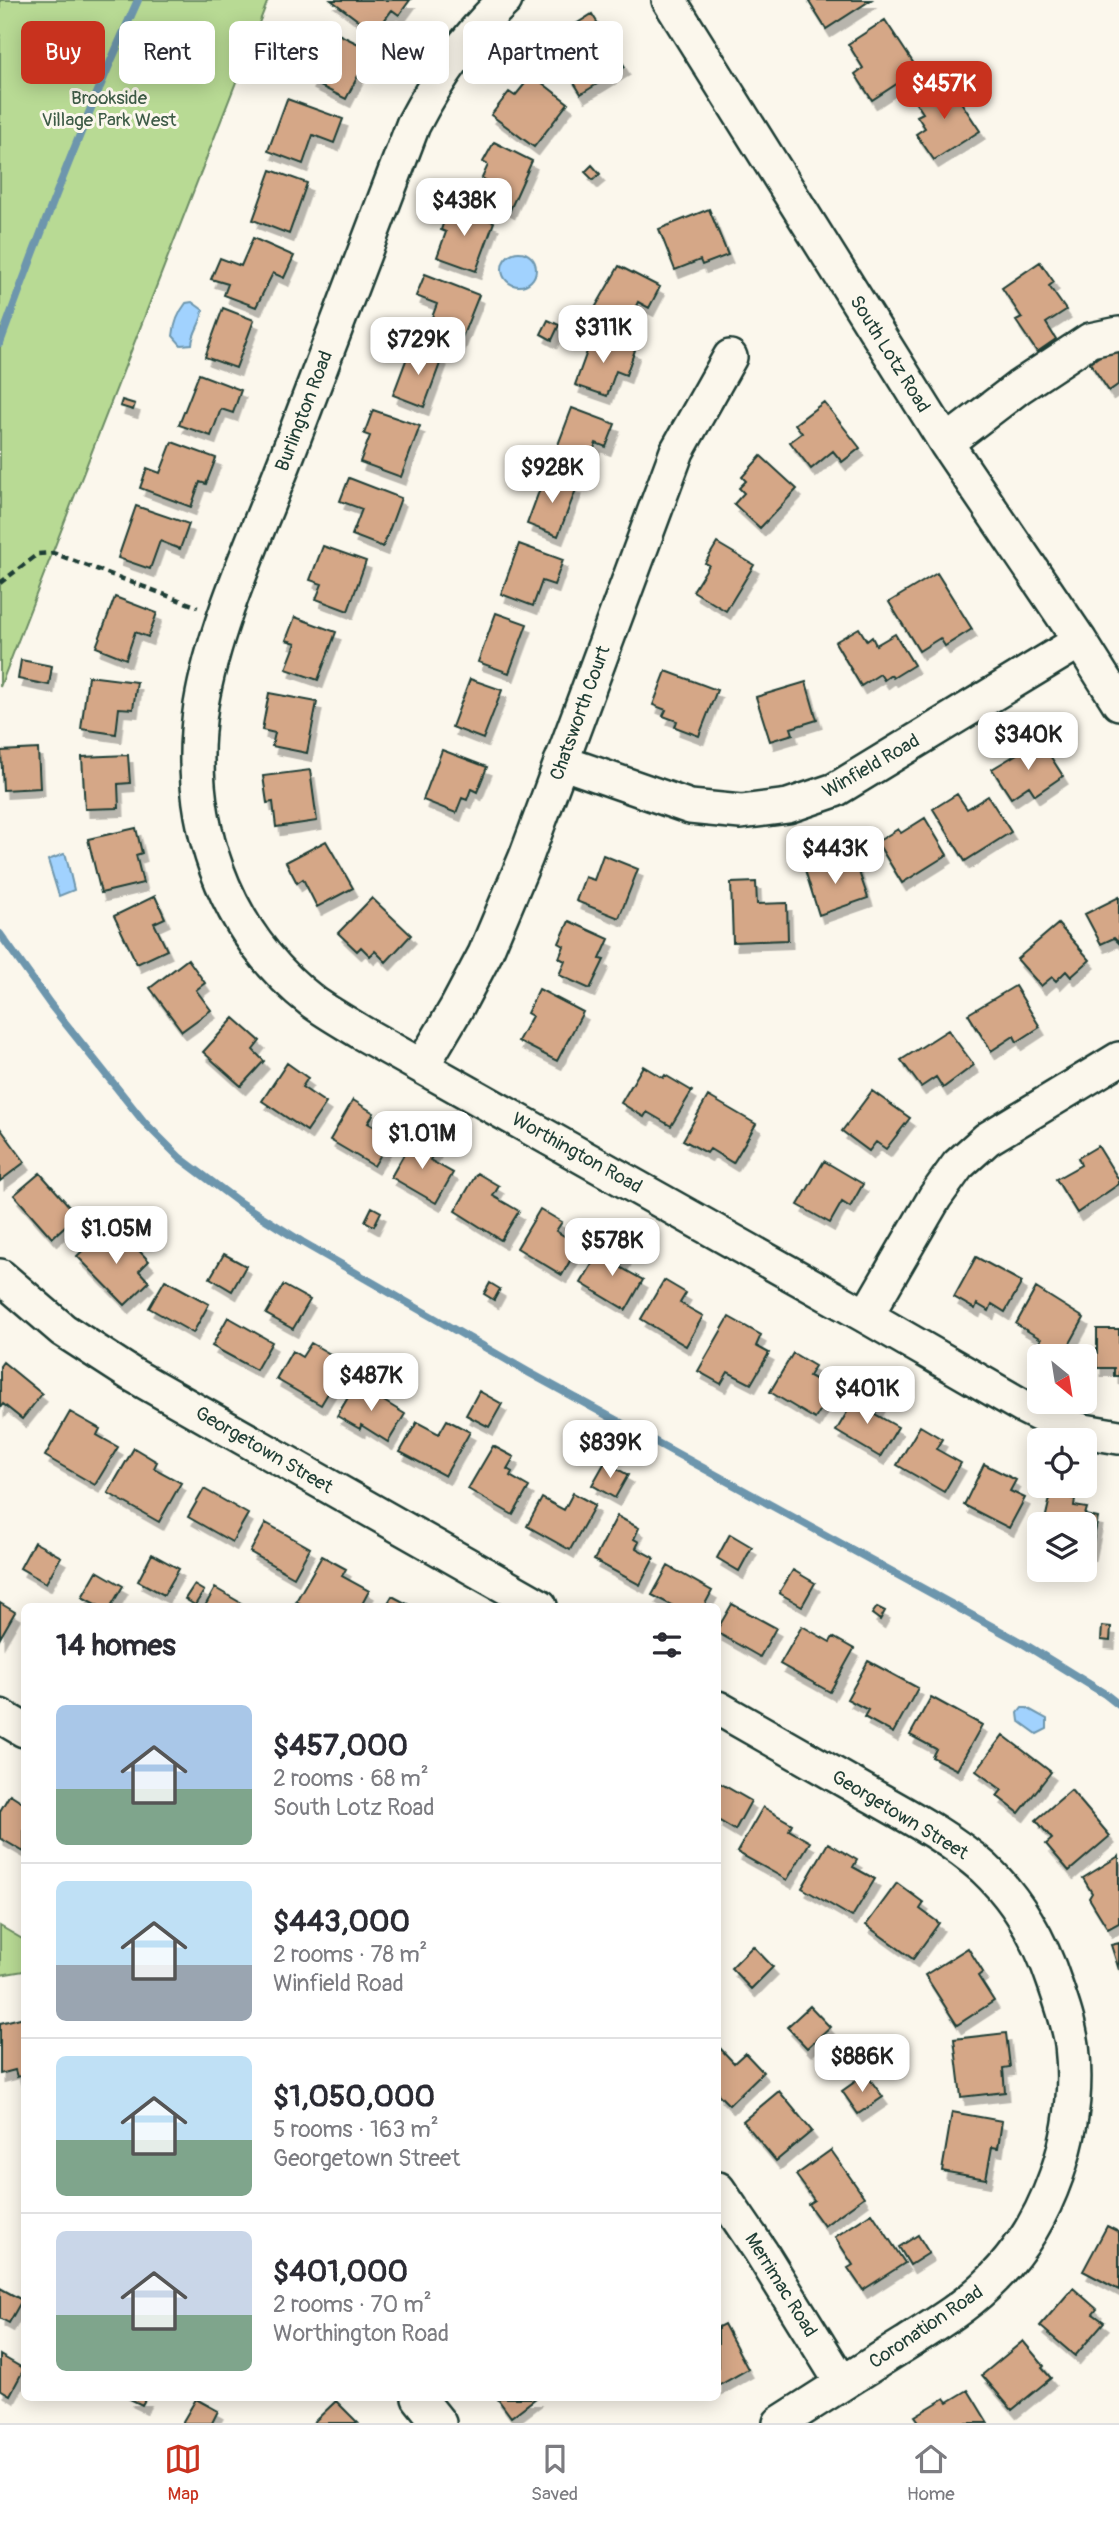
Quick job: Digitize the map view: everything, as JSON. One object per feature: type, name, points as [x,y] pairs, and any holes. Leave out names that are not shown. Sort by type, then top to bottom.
[{"type":"street","name":"Burlington Road","points":[[211,854],[197,794],[198,732],[202,703],[225,617],[413,125],[440,78],[477,29],[505,0]]},
{"type":"street","name":"South Lotz Road","points":[[668,0],[946,443],[1119,703]]},
{"type":"street","points":[[946,443],[1019,387],[1090,340],[1119,334]]},
{"type":"street","name":"Chatsworth Court","points":[[422,1066],[485,954],[526,857],[677,451],[730,357]]},
{"type":"street","name":"Winfield Road","points":[[561,762],[690,807],[741,811],[788,806],[835,790],[1080,641]]},
{"type":"street","name":"Worthington Road","points":[[211,854],[242,923],[287,979],[314,1002],[362,1033],[1043,1416],[1084,1431],[1119,1437]]},
{"type":"street","points":[[866,1316],[935,1197],[958,1165],[987,1139],[1119,1059]]},
{"type":"street","name":"Georgetown Street","points":[[1,1280],[63,1330],[131,1374],[535,1603]]},
{"type":"street","name":"Georgetown Street","points":[[721,1710],[923,1824],[967,1854],[986,1870],[1005,1892],[1022,1915],[1047,1959]]},
{"type":"street","points":[[0,1716],[21,1728]]},
{"type":"street","name":"Coronation Road","points":[[780,2423],[957,2310],[987,2286],[1026,2238],[1047,2199],[1061,2159],[1069,2122],[1072,2086],[1072,2047],[1067,2020],[1047,1959]]},
{"type":"street","name":"Merrimac Road","points":[[721,2193],[761,2252],[842,2383]]},
{"type":"street","points":[[421,2401],[439,2423]]},
{"type":"path","points":[[0,583],[38,554],[53,553],[225,617]]},
{"type":"green space","name":"Brookside Village Park West","points":[[0,0],[268,0],[260,21],[229,21],[229,84],[235,84],[0,687]]},
{"type":"green space","points":[[0,1926],[21,1938],[21,1972],[0,1975]]},
{"type":"water","points":[[519,252],[531,257],[536,269],[531,281],[519,286],[507,281],[502,269],[507,257]]},
{"type":"water","points":[[192,302],[203,310],[202,315],[192,344],[181,345],[173,336],[174,327],[183,307]]},
{"type":"water","points":[[64,854],[74,890],[59,896],[48,860]]},
{"type":"water","points":[[1022,1708],[1047,1719],[1047,1729],[1037,1734],[1019,1721],[1018,1713]]},
{"type":"building","points":[[331,0],[410,0],[399,15],[392,10],[384,21],[359,21]]},
{"type":"building","points":[[871,0],[826,29],[809,2]]},
{"type":"building","points":[[592,14],[596,21],[581,21]]},
{"type":"building","points":[[885,20],[918,70],[872,100],[855,74],[863,68],[848,44]]},
{"type":"building","points":[[342,36],[356,43],[356,80],[346,99],[316,84],[342,84]]},
{"type":"building","points":[[947,81],[980,131],[934,160],[916,134],[925,128],[917,116],[923,113],[915,101]]},
{"type":"building","points":[[525,84],[544,84],[568,103],[534,147],[491,115],[509,92],[515,96]]},
{"type":"building","points":[[575,84],[597,84],[581,94]]},
{"type":"building","points":[[287,99],[343,119],[334,143],[313,135],[303,164],[268,151]]},
{"type":"building","points":[[494,142],[532,161],[510,210],[480,194],[487,181],[482,178],[488,165],[483,162]]},
{"type":"building","points":[[592,165],[600,174],[593,180],[585,172]]},
{"type":"building","points":[[271,170],[307,183],[289,234],[253,220]]},
{"type":"building","points":[[449,206],[494,222],[476,271],[437,257],[446,232],[441,230]]},
{"type":"building","points":[[709,209],[728,255],[702,265],[700,260],[675,270],[659,229]]},
{"type":"building","points":[[253,238],[294,256],[284,278],[273,273],[256,307],[224,295],[228,284],[211,279],[220,258],[241,266]]},
{"type":"building","points":[[1040,262],[1054,282],[1049,286],[1066,310],[1046,323],[1056,339],[1037,352],[1016,321],[1022,318],[1002,288]]},
{"type":"building","points":[[619,266],[660,287],[649,308],[638,302],[625,329],[592,313]]},
{"type":"building","points":[[425,274],[479,295],[459,345],[426,333],[437,304],[416,296]]},
{"type":"building","points":[[223,308],[254,320],[236,368],[205,357]]},
{"type":"building","points":[[548,320],[559,325],[552,340],[541,334]]},
{"type":"building","points":[[593,335],[635,350],[626,375],[616,371],[607,396],[575,385]]},
{"type":"building","points":[[1119,342],[1119,384],[1109,391],[1090,363]]},
{"type":"building","points":[[411,347],[442,358],[424,407],[393,395]]},
{"type":"building","points":[[199,374],[241,390],[233,413],[221,409],[211,436],[179,425]]},
{"type":"building","points":[[122,400],[135,404],[133,410],[120,406]]},
{"type":"building","points":[[824,402],[860,448],[842,462],[833,451],[811,469],[790,442],[802,433],[795,424]]},
{"type":"building","points":[[572,408],[615,424],[606,447],[596,443],[586,471],[553,458]]},
{"type":"building","points":[[373,410],[420,426],[401,477],[360,462],[370,436],[364,434]]},
{"type":"building","points":[[172,442],[216,458],[206,484],[200,482],[191,507],[140,488],[147,468],[160,473]]},
{"type":"building","points":[[761,456],[797,489],[760,528],[734,504],[744,493],[739,488],[746,481],[742,477]]},
{"type":"building","points":[[545,475],[577,487],[558,536],[527,524]]},
{"type":"building","points":[[349,478],[401,498],[383,547],[352,535],[362,509],[340,501]]},
{"type":"building","points":[[136,506],[189,524],[180,549],[160,541],[150,569],[118,558]]},
{"type":"building","points":[[717,543],[754,565],[726,611],[693,591],[709,565],[705,563]]},
{"type":"building","points":[[519,544],[563,560],[554,585],[542,581],[533,606],[501,594]]},
{"type":"building","points":[[323,546],[366,561],[348,611],[316,599],[322,584],[310,580]]},
{"type":"building","points":[[937,573],[972,629],[945,646],[940,638],[919,651],[889,602]]},
{"type":"building","points":[[115,597],[157,613],[148,637],[135,632],[126,659],[96,647]]},
{"type":"building","points":[[496,613],[527,624],[509,673],[478,662]]},
{"type":"building","points":[[295,617],[336,632],[318,680],[286,669],[296,643],[286,640]]},
{"type":"building","points":[[859,628],[867,641],[872,637],[876,645],[895,634],[914,665],[893,678],[891,675],[884,680],[880,674],[861,686],[835,642]]},
{"type":"building","points":[[21,660],[52,666],[49,685],[18,679]]},
{"type":"building","points":[[666,671],[717,690],[699,736],[675,727],[677,721],[663,716],[666,710],[653,705]]},
{"type":"building","points":[[88,676],[137,682],[133,709],[119,708],[116,734],[81,729]]},
{"type":"building","points":[[470,679],[502,690],[483,739],[452,727]]},
{"type":"building","points":[[806,682],[817,720],[791,728],[793,734],[770,741],[756,697]]},
{"type":"building","points":[[269,693],[317,702],[307,753],[272,746],[275,733],[262,730]]},
{"type":"building","points":[[1042,743],[1063,776],[1035,795],[1029,786],[1011,798],[992,769],[1022,751],[1024,754]]},
{"type":"building","points":[[38,749],[40,788],[3,790],[1,751]]},
{"type":"building","points":[[442,750],[487,767],[477,792],[471,789],[467,800],[462,798],[456,813],[423,800]]},
{"type":"building","points":[[128,755],[130,783],[118,784],[119,808],[85,809],[82,757]]},
{"type":"building","points":[[310,770],[317,821],[276,827],[273,802],[267,803],[263,776]]},
{"type":"building","points":[[957,794],[967,809],[988,796],[1011,832],[965,861],[933,809]]},
{"type":"building","points":[[925,818],[947,855],[902,883],[877,842],[898,829],[901,833]]},
{"type":"building","points":[[136,828],[142,853],[136,855],[143,883],[101,893],[88,839]]},
{"type":"building","points":[[326,841],[353,888],[317,907],[303,879],[297,883],[286,862]]},
{"type":"building","points":[[603,855],[638,869],[619,918],[576,901],[585,877],[594,880]]},
{"type":"building","points":[[839,859],[842,871],[857,866],[868,898],[819,915],[805,870]]},
{"type":"building","points":[[756,882],[757,904],[787,903],[788,940],[733,942],[731,883]]},
{"type":"building","points":[[155,896],[165,918],[154,923],[167,950],[137,964],[114,916]]},
{"type":"building","points":[[1119,897],[1119,943],[1114,938],[1101,944],[1085,914]]},
{"type":"building","points":[[372,898],[411,935],[386,962],[375,951],[370,956],[361,947],[357,951],[338,933]]},
{"type":"building","points":[[569,921],[609,939],[600,959],[604,960],[590,989],[559,975],[565,961],[559,958],[564,946],[559,943]]},
{"type":"building","points":[[1058,924],[1090,960],[1071,977],[1066,971],[1056,981],[1052,977],[1041,986],[1017,959]]},
{"type":"building","points":[[188,959],[205,983],[196,990],[211,1010],[182,1031],[150,988]]},
{"type":"building","points":[[1015,986],[1040,1027],[1017,1042],[1014,1036],[991,1051],[968,1014]]},
{"type":"building","points":[[539,989],[583,1012],[557,1061],[518,1041],[532,1016],[527,1013]]},
{"type":"building","points":[[234,1018],[260,1041],[253,1050],[264,1061],[241,1086],[203,1052]]},
{"type":"building","points":[[948,1030],[974,1065],[943,1088],[936,1077],[921,1087],[901,1060]]},
{"type":"building","points":[[287,1063],[308,1078],[302,1087],[326,1103],[307,1131],[262,1101]]},
{"type":"building","points":[[643,1066],[692,1091],[671,1126],[647,1112],[644,1117],[621,1103]]},
{"type":"building","points":[[872,1091],[910,1118],[886,1149],[876,1142],[869,1151],[842,1131]]},
{"type":"building","points":[[708,1096],[756,1124],[733,1163],[710,1149],[707,1153],[683,1140]]},
{"type":"building","points":[[353,1100],[374,1113],[368,1123],[392,1136],[374,1166],[330,1140]]},
{"type":"building","points":[[0,1128],[25,1162],[0,1181]]},
{"type":"building","points":[[414,1137],[436,1150],[430,1160],[453,1173],[436,1203],[391,1177]]},
{"type":"building","points":[[1098,1146],[1119,1184],[1077,1213],[1056,1179],[1081,1165],[1078,1158]]},
{"type":"building","points":[[824,1161],[863,1184],[850,1207],[842,1202],[830,1223],[798,1205]]},
{"type":"building","points":[[40,1173],[77,1215],[52,1238],[14,1195]]},
{"type":"building","points":[[477,1173],[499,1186],[493,1196],[519,1211],[501,1240],[455,1211]]},
{"type":"building","points":[[372,1207],[381,1212],[374,1226],[365,1221]]},
{"type":"building","points":[[540,1209],[562,1222],[556,1231],[579,1245],[562,1275],[517,1248]]},
{"type":"building","points":[[102,1232],[117,1248],[127,1238],[149,1261],[139,1271],[149,1282],[125,1305],[77,1256]]},
{"type":"building","points":[[604,1244],[626,1257],[620,1267],[643,1280],[626,1310],[581,1283]]},
{"type":"building","points":[[224,1254],[246,1266],[232,1291],[210,1278]]},
{"type":"building","points":[[976,1257],[1022,1282],[1005,1312],[992,1304],[989,1311],[977,1304],[975,1309],[954,1297]]},
{"type":"building","points":[[165,1280],[209,1304],[193,1333],[149,1308]]},
{"type":"building","points":[[664,1280],[686,1293],[680,1303],[703,1316],[686,1346],[641,1319]]},
{"type":"building","points":[[490,1283],[500,1289],[494,1300],[484,1294]]},
{"type":"building","points":[[283,1285],[310,1300],[293,1329],[266,1314]]},
{"type":"building","points":[[1036,1288],[1084,1318],[1070,1344],[1038,1344],[1041,1339],[1016,1324]]},
{"type":"building","points":[[228,1317],[272,1342],[256,1370],[212,1346]]},
{"type":"building","points":[[729,1317],[761,1335],[756,1346],[769,1353],[751,1384],[728,1372],[721,1384],[698,1371]]},
{"type":"building","points":[[1097,1329],[1119,1329],[1119,1376],[1114,1376],[1114,1368],[1097,1368]]},
{"type":"building","points":[[311,1343],[346,1363],[321,1405],[276,1379],[292,1351],[302,1357]]},
{"type":"building","points":[[793,1353],[815,1366],[809,1376],[833,1389],[815,1419],[770,1392]]},
{"type":"building","points":[[3,1362],[42,1394],[22,1419],[3,1404],[0,1408],[0,1366]]},
{"type":"building","points":[[356,1384],[405,1414],[388,1442],[361,1425],[360,1429],[337,1416]]},
{"type":"building","points":[[479,1391],[502,1404],[489,1427],[466,1415]]},
{"type":"building","points":[[859,1392],[880,1404],[875,1414],[898,1427],[880,1457],[836,1431]]},
{"type":"building","points":[[70,1412],[100,1429],[97,1435],[118,1447],[95,1485],[45,1456]]},
{"type":"building","points":[[447,1420],[470,1432],[445,1476],[400,1452],[417,1422],[439,1434]]},
{"type":"building","points":[[920,1426],[942,1439],[936,1449],[961,1463],[944,1492],[897,1465]]},
{"type":"building","points":[[493,1446],[514,1457],[507,1469],[512,1472],[510,1476],[529,1487],[513,1515],[468,1489]]},
{"type":"building","points":[[134,1448],[157,1462],[154,1468],[181,1483],[159,1522],[108,1493]]},
{"type":"building","points":[[605,1462],[628,1475],[615,1498],[592,1485]]},
{"type":"building","points":[[984,1464],[1016,1480],[1010,1491],[1025,1498],[1009,1528],[964,1505]]},
{"type":"building","points":[[204,1489],[248,1514],[232,1542],[188,1517]]},
{"type":"building","points":[[573,1493],[595,1505],[570,1550],[527,1526],[542,1498],[564,1510]]},
{"type":"building","points":[[1050,1498],[1075,1499],[1074,1506],[1087,1508],[1086,1512],[1047,1512]]},
{"type":"building","points":[[617,1516],[639,1528],[634,1539],[639,1542],[636,1548],[654,1558],[640,1585],[594,1560]]},
{"type":"building","points":[[266,1523],[310,1548],[294,1577],[250,1552]]},
{"type":"building","points":[[730,1534],[752,1547],[739,1571],[717,1558]]},
{"type":"building","points":[[34,1542],[61,1557],[46,1583],[20,1568]]},
{"type":"building","points":[[152,1554],[179,1569],[164,1595],[138,1581]]},
{"type":"building","points":[[322,1556],[346,1569],[342,1576],[369,1591],[363,1603],[296,1601]]},
{"type":"building","points":[[668,1566],[712,1591],[706,1603],[667,1603],[652,1595]]},
{"type":"building","points":[[793,1570],[815,1583],[802,1606],[779,1593]]},
{"type":"building","points":[[97,1571],[123,1586],[113,1603],[93,1603],[82,1597]]},
{"type":"building","points":[[194,1585],[204,1591],[196,1603],[185,1599]]},
{"type":"building","points":[[215,1588],[241,1603],[207,1603]]},
{"type":"building","points":[[392,1596],[405,1603],[388,1603]]},
{"type":"building","points":[[0,1603],[15,1612],[0,1638]]},
{"type":"building","points":[[732,1604],[776,1628],[760,1657],[721,1635],[721,1623]]},
{"type":"building","points":[[877,1607],[885,1611],[880,1620],[872,1614]]},
{"type":"building","points":[[802,1626],[830,1642],[833,1637],[854,1649],[830,1692],[780,1664]]},
{"type":"building","points":[[1102,1626],[1111,1627],[1110,1641],[1101,1640]]},
{"type":"building","points":[[868,1661],[918,1688],[893,1733],[864,1717],[868,1710],[847,1699]]},
{"type":"building","points":[[931,1697],[982,1725],[957,1770],[932,1757],[936,1749],[910,1735]]},
{"type":"building","points":[[1003,1735],[1051,1772],[1019,1813],[997,1796],[1002,1790],[976,1771]]},
{"type":"building","points":[[721,1784],[751,1801],[735,1830],[721,1822]]},
{"type":"building","points":[[1071,1790],[1110,1836],[1069,1871],[1046,1844],[1052,1839],[1036,1820]]},
{"type":"building","points":[[10,1794],[21,1801],[21,1850],[0,1838],[0,1811]]},
{"type":"building","points":[[763,1807],[792,1824],[789,1830],[810,1842],[787,1880],[737,1852]]},
{"type":"building","points":[[828,1843],[857,1860],[853,1867],[875,1879],[852,1917],[802,1888]]},
{"type":"building","points":[[1119,1856],[1119,1923],[1108,1929],[1089,1898],[1092,1893],[1083,1878]]},
{"type":"building","points":[[897,1883],[924,1903],[920,1909],[939,1923],[913,1959],[866,1925]]},
{"type":"building","points":[[1119,1943],[1119,1970],[1111,1945]]},
{"type":"building","points":[[753,1946],[773,1967],[751,1989],[731,1968]]},
{"type":"building","points":[[968,1948],[983,1972],[978,1976],[994,2001],[957,2025],[925,1975]]},
{"type":"building","points":[[810,2006],[830,2027],[807,2048],[787,2027]]},
{"type":"building","points":[[21,2018],[21,2076],[17,2077],[15,2070],[0,2074],[0,2023]]},
{"type":"building","points":[[1006,2033],[1010,2067],[1003,2068],[1005,2092],[961,2097],[954,2039]]},
{"type":"building","points":[[721,2049],[734,2063],[745,2053],[763,2072],[729,2105],[721,2097]]},
{"type":"building","points":[[866,2074],[883,2097],[858,2114],[842,2091]]},
{"type":"building","points":[[779,2091],[812,2131],[776,2161],[743,2121]]},
{"type":"building","points":[[952,2112],[1002,2121],[998,2148],[992,2147],[986,2179],[942,2171]]},
{"type":"building","points":[[831,2150],[864,2197],[824,2226],[808,2204],[814,2200],[796,2175]]},
{"type":"building","points":[[872,2213],[905,2263],[863,2290],[848,2268],[853,2265],[835,2237]]},
{"type":"building","points":[[1107,2226],[1119,2232],[1119,2290],[1083,2271]]},
{"type":"building","points":[[918,2235],[929,2253],[910,2265],[899,2247]]},
{"type":"building","points":[[0,2288],[21,2302],[9,2323],[0,2318]]},
{"type":"building","points":[[1073,2288],[1097,2309],[1093,2314],[1104,2322],[1075,2356],[1040,2326]]},
{"type":"building","points":[[724,2324],[748,2369],[721,2384],[721,2326]]},
{"type":"building","points":[[1023,2341],[1051,2378],[1012,2410],[982,2375]]},
{"type":"building","points":[[0,2355],[21,2367],[21,2375],[10,2395],[0,2389]]},
{"type":"building","points":[[968,2390],[988,2423],[920,2423],[915,2416],[945,2398],[948,2402]]},
{"type":"building","points":[[195,2401],[218,2411],[212,2423],[182,2423]]},
{"type":"building","points":[[336,2401],[358,2423],[313,2423]]},
{"type":"building","points":[[499,2401],[532,2401],[511,2417]]},
{"type":"waterway","points":[[0,343],[66,170],[138,0]]},
{"type":"waterway","points":[[0,934],[50,1004],[144,1122],[180,1158],[240,1203],[302,1242],[528,1372],[1024,1644],[1119,1705]]}]
